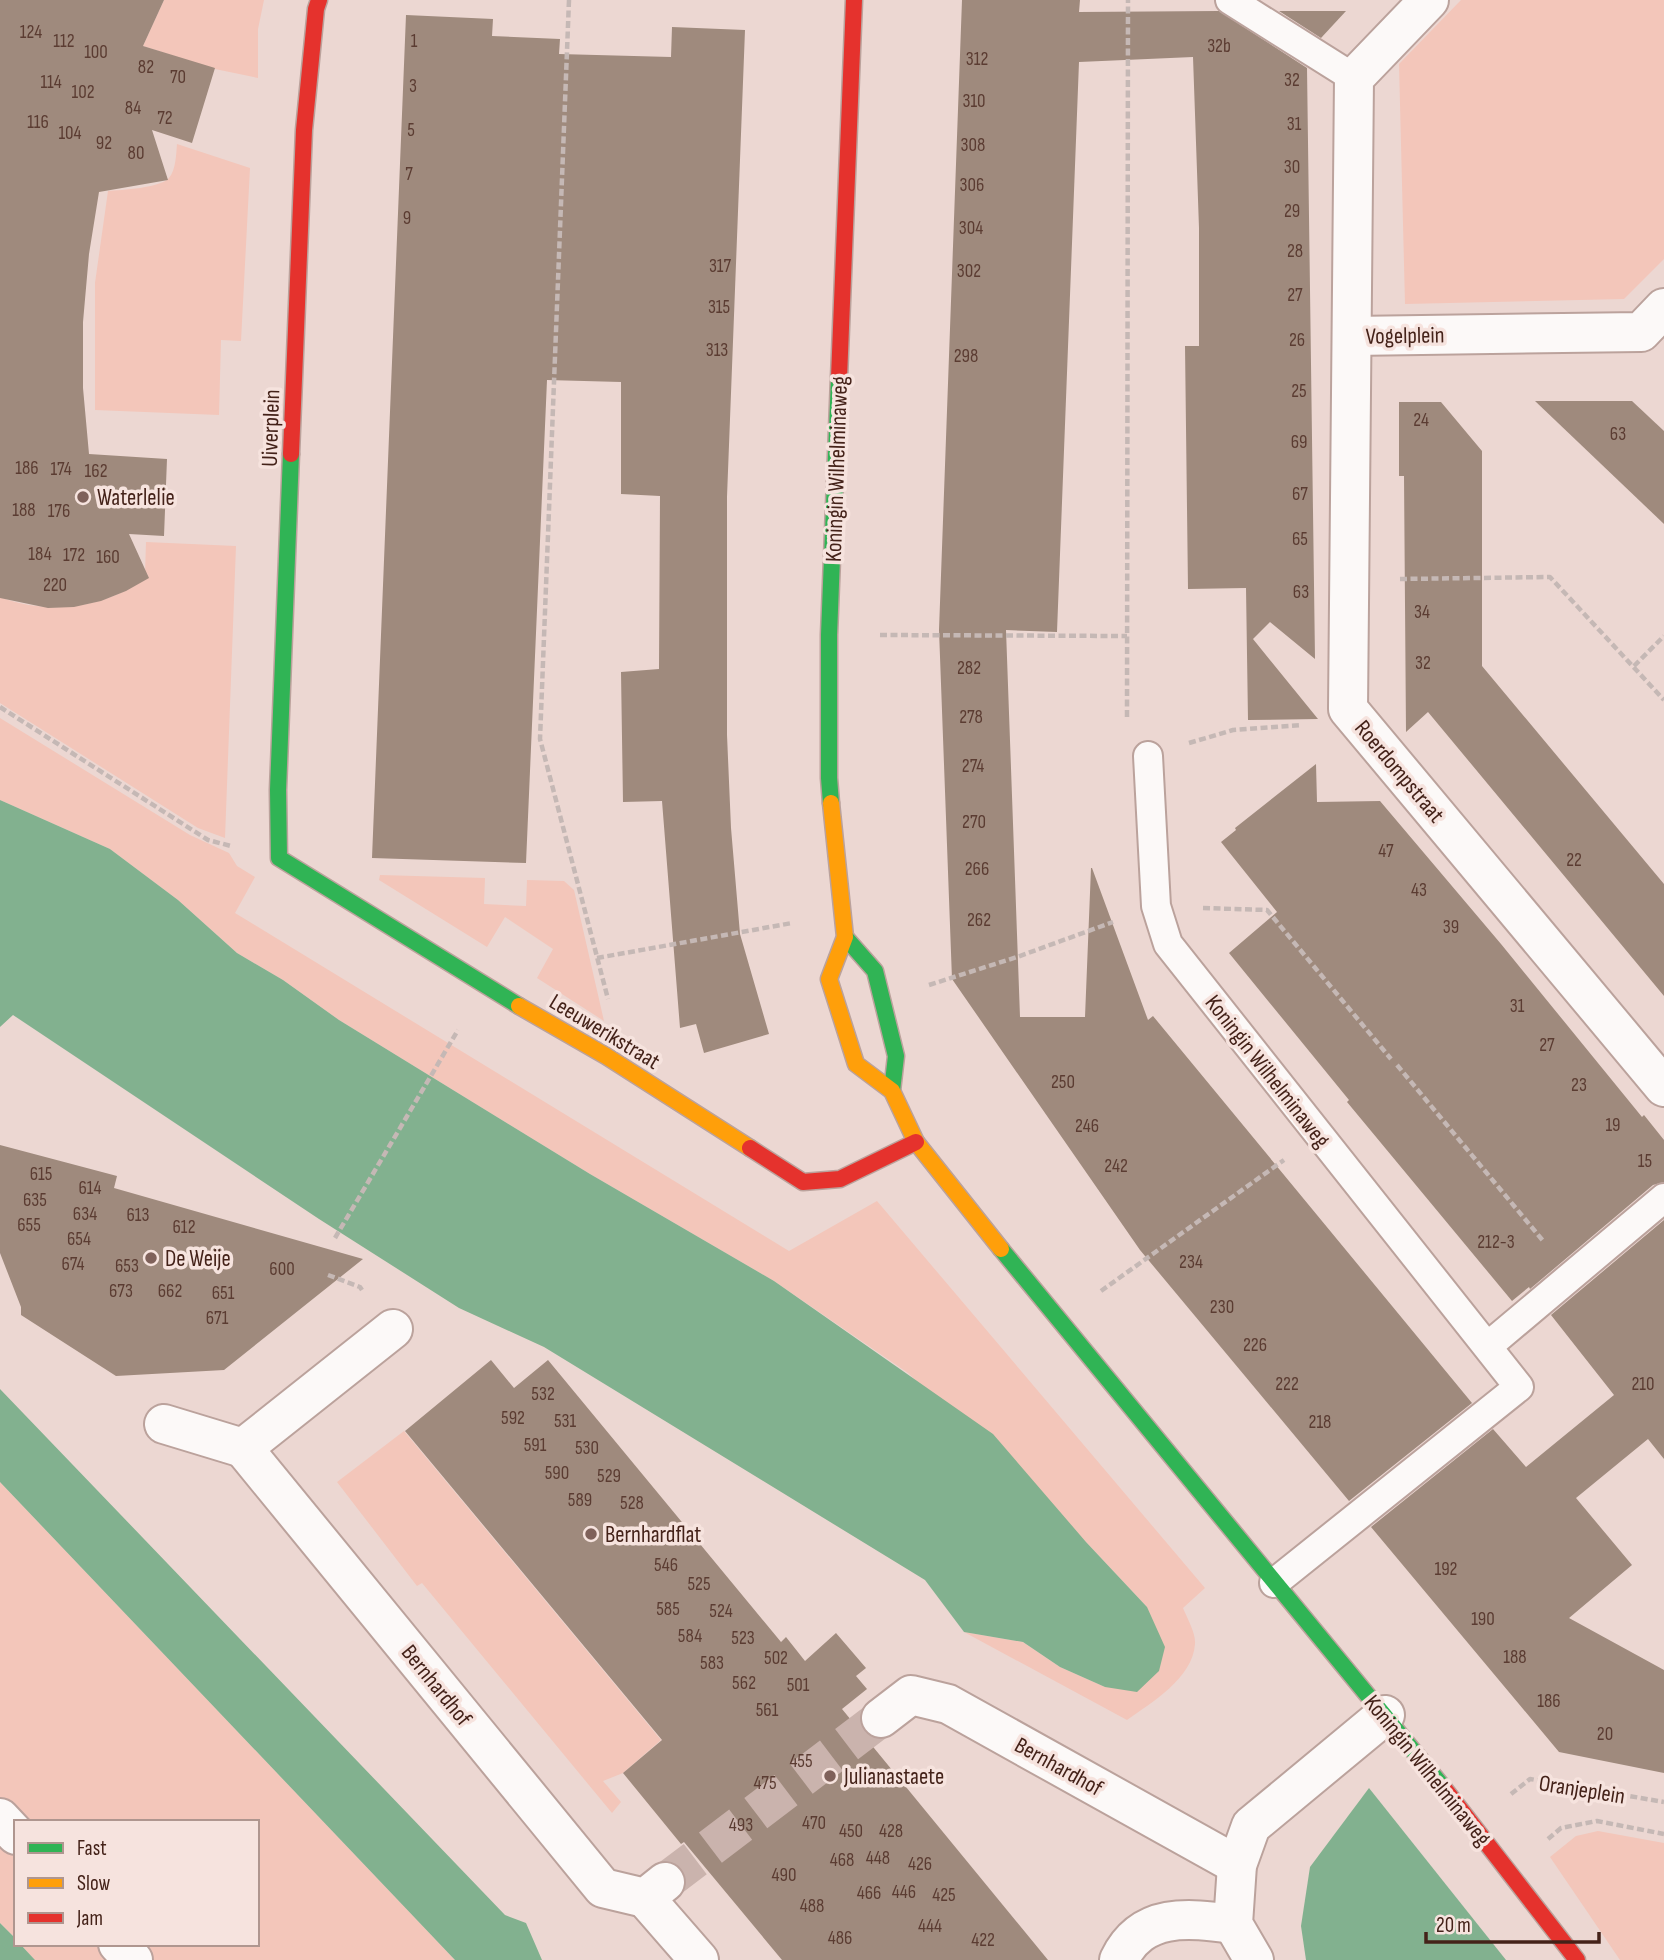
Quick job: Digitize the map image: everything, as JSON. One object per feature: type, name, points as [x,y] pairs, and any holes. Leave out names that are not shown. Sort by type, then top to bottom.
[{"type":"main road","name":"Uiverplein","points":[[279,858],[278,790],[304,130],[319,0]]},
{"type":"main road","name":"Koningin Wilhelminaweg","points":[[855,0],[829,635],[829,778],[845,937],[829,979],[856,1064],[892,1091],[916,1142],[1059,1321],[1472,1823],[1577,1960]]},
{"type":"main road","name":"Leeuwerikstraat","points":[[279,858],[485,987],[606,1056],[803,1182],[840,1179],[916,1142]]},
{"type":"main road","points":[[845,937],[875,971],[896,1056],[892,1091]]},
{"type":"street","points":[[1354,78],[1429,0]]},
{"type":"street","name":"Vogelplein","points":[[1354,78],[1352,336],[1657,332]]},
{"type":"street","name":"Roerdompstraat","points":[[1352,336],[1348,709],[1664,1087]]},
{"type":"street","points":[[164,1424],[243,1448],[393,1329]]},
{"type":"street","name":"Bernhardhof","points":[[243,1448],[603,1888],[655,1890],[699,1960]]},
{"type":"street","name":"Bernhardhof","points":[[881,1718],[911,1695],[948,1704],[1237,1865]]},
{"type":"street","points":[[1254,1960],[1233,1923],[1237,1865],[1251,1826],[1385,1716]]},
{"type":"street","points":[[0,1818],[14,1833]]},
{"type":"street","points":[[1119,1960],[1125,1948],[1152,1924],[1190,1919],[1233,1923]]},
{"type":"street","points":[[120,1946],[133,1960]]},
{"type":"lane","points":[[1230,0],[1354,78]]},
{"type":"lane","name":"Koningin Wilhelminaweg","points":[[1148,756],[1156,906],[1168,944],[1519,1387],[1274,1583]]},
{"type":"lane","points":[[1488,1346],[1664,1198]]},
{"type":"path","points":[[569,0],[541,739],[610,1008],[606,1056]]},
{"type":"path","points":[[1128,0],[1127,741],[1148,756],[1233,730],[1331,723],[1348,709]]},
{"type":"path","points":[[1349,580],[1550,577],[1664,700]]},
{"type":"path","points":[[829,635],[1127,636]]},
{"type":"path","points":[[1634,666],[1664,636]]},
{"type":"path","points":[[0,707],[208,840],[279,858]]},
{"type":"path","points":[[597,958],[844,912]]},
{"type":"path","points":[[1396,1065],[1571,1275]]},
{"type":"path","points":[[335,1238],[436,1067]]},
{"type":"path","points":[[1059,1321],[1319,1135]]},
{"type":"path","name":"Oranjeplein","points":[[1472,1823],[1530,1779],[1664,1802]]},
{"type":"path","name":"Oranjeplein","points":[[1510,1871],[1561,1828],[1597,1821],[1664,1834]]},
{"type":"shaded area","points":[[164,0],[264,0],[258,29],[258,78],[215,69],[143,46]]},
{"type":"shaded area","points":[[1461,0],[1664,0],[1664,259],[1624,299],[1405,304],[1399,64]]},
{"type":"shaded area","points":[[177,144],[250,168],[241,341],[221,340],[219,415],[95,410],[95,283],[108,191],[140,188],[169,178],[175,162]]},
{"type":"shaded area","points":[[146,542],[236,546],[225,838],[198,828],[0,703],[0,597],[19,603],[57,607],[77,606],[114,596],[148,577],[147,573],[145,574]]},
{"type":"shaded area","points":[[0,718],[190,835],[229,853],[237,866],[255,877],[235,913],[789,1251],[877,1201],[1205,1588],[1183,1608],[1193,1630],[1195,1644],[1187,1668],[1179,1679],[1127,1720],[964,1632],[1023,1642],[1060,1667],[1105,1687],[1147,1607],[1086,1542],[908,1373],[774,1281],[590,1174],[339,1020],[283,980],[237,953],[178,900],[110,849],[0,800]]},
{"type":"shaded area","points":[[0,800],[110,849],[178,900],[237,953],[283,980],[339,1020],[590,1174],[774,1281],[993,1434],[1086,1542],[1147,1607],[1165,1647],[1159,1671],[1137,1692],[1105,1687],[1060,1667],[1023,1642],[964,1632],[925,1580],[544,1347],[459,1308],[319,1219],[13,1015],[0,1027]]},
{"type":"shaded area","points":[[380,875],[485,878],[484,904],[526,906],[527,880],[564,881],[574,890],[604,1021],[537,978],[553,949],[505,917],[487,947],[379,880]]},
{"type":"shaded area","points":[[0,1389],[505,1915],[526,1923],[542,1960],[455,1960],[0,1482]]},
{"type":"shaded area","points":[[404,1431],[661,1740],[623,1773],[603,1781],[621,1802],[612,1813],[422,1583],[417,1586],[337,1482]]},
{"type":"shaded area","points":[[0,1482],[455,1960],[35,1960],[22,1946],[259,1946],[259,1820],[14,1820],[14,1937],[0,1923]]},
{"type":"shaded area","points":[[1369,1788],[1506,1960],[1306,1960],[1301,1926],[1310,1867]]},
{"type":"shaded area","points":[[1598,1831],[1664,1843],[1664,1960],[1620,1960],[1550,1857],[1576,1836]]},
{"type":"shaded area","points":[[0,1923],[14,1937],[14,1946],[22,1946],[35,1960],[0,1960]]},
{"type":"building","points":[[0,0],[164,0],[143,46],[215,68],[192,143],[152,130],[168,180],[99,192],[89,254],[83,322],[83,388],[89,454],[167,459],[164,536],[129,534],[149,578],[101,601],[74,607],[48,608],[0,598]]},
{"type":"building","points":[[962,0],[1080,0],[1079,12],[1219,11],[1307,68],[1315,659],[1270,622],[1253,639],[1318,719],[1248,720],[1246,588],[1188,589],[1185,346],[1199,346],[1199,228],[1193,57],[1079,62],[1057,632],[1006,630],[1020,1017],[1085,1017],[1092,868],[1148,1020],[1153,1016],[1472,1403],[1349,1501],[1140,1250],[952,979],[939,630]]},
{"type":"building","points":[[1279,11],[1346,11],[1321,38]]},
{"type":"building","points":[[406,15],[493,19],[492,36],[560,39],[559,54],[671,57],[672,27],[745,30],[727,497],[727,735],[740,934],[769,1034],[704,1053],[696,1024],[680,1028],[662,801],[623,802],[621,672],[659,669],[660,496],[621,494],[621,382],[547,380],[526,863],[372,858]]},
{"type":"building","points":[[1535,401],[1632,401],[1664,431],[1664,524]]},
{"type":"building","points":[[1399,402],[1441,402],[1482,451],[1482,666],[1664,884],[1664,996],[1428,712],[1406,732],[1404,476],[1399,476]]},
{"type":"building","points":[[1316,764],[1317,802],[1380,801],[1664,1140],[1664,1182],[1653,1185],[1530,1289],[1529,1287],[1512,1301],[1347,1102],[1349,1100],[1229,953],[1277,912],[1221,842]]},
{"type":"building","name":"De Weije","points":[[0,1145],[117,1176],[114,1188],[363,1259],[224,1370],[116,1376],[21,1315],[21,1307],[0,1253]]},
{"type":"building","points":[[1664,1220],[1664,1459],[1648,1439],[1576,1498],[1632,1565],[1569,1618],[1664,1670],[1664,1773],[1559,1752],[1371,1527],[1493,1429],[1526,1467],[1614,1395],[1551,1315]]},
{"type":"building","name":"Bernhardflat","points":[[491,1360],[514,1388],[548,1360],[781,1642],[786,1637],[805,1661],[836,1633],[866,1668],[856,1676],[867,1689],[842,1709],[1048,1960],[782,1960],[623,1773],[662,1740],[405,1431]]},
{"type":"tunnel","points":[[665,1882],[881,1718]]},
{"type":"traffic: fast","points":[[831,803],[829,635],[839,378]]},
{"type":"traffic: fast","points":[[291,454],[278,790],[279,858],[519,1006]]},
{"type":"traffic: fast","points":[[845,937],[875,971],[896,1056],[892,1091]]},
{"type":"traffic: fast","points":[[1001,1249],[1443,1787]]},
{"type":"traffic: slow","points":[[831,803],[845,937],[829,979],[856,1064],[892,1091],[916,1142],[1001,1249]]},
{"type":"traffic: slow","points":[[519,1006],[606,1056],[750,1148]]},
{"type":"traffic: jam","points":[[291,454],[304,130],[319,0]]},
{"type":"traffic: jam","points":[[839,378],[854,0]]},
{"type":"traffic: jam","points":[[750,1148],[803,1182],[840,1179],[916,1142]]},
{"type":"traffic: jam","points":[[1443,1787],[1577,1960]]},
{"type":"place","name":"Waterlelie","points":[[83,497]]},
{"type":"place","name":"De Weije","points":[[151,1258]]},
{"type":"place","name":"Bernhardflat","points":[[591,1534]]},
{"type":"place","name":"Julianastaete","points":[[830,1776]]}]
